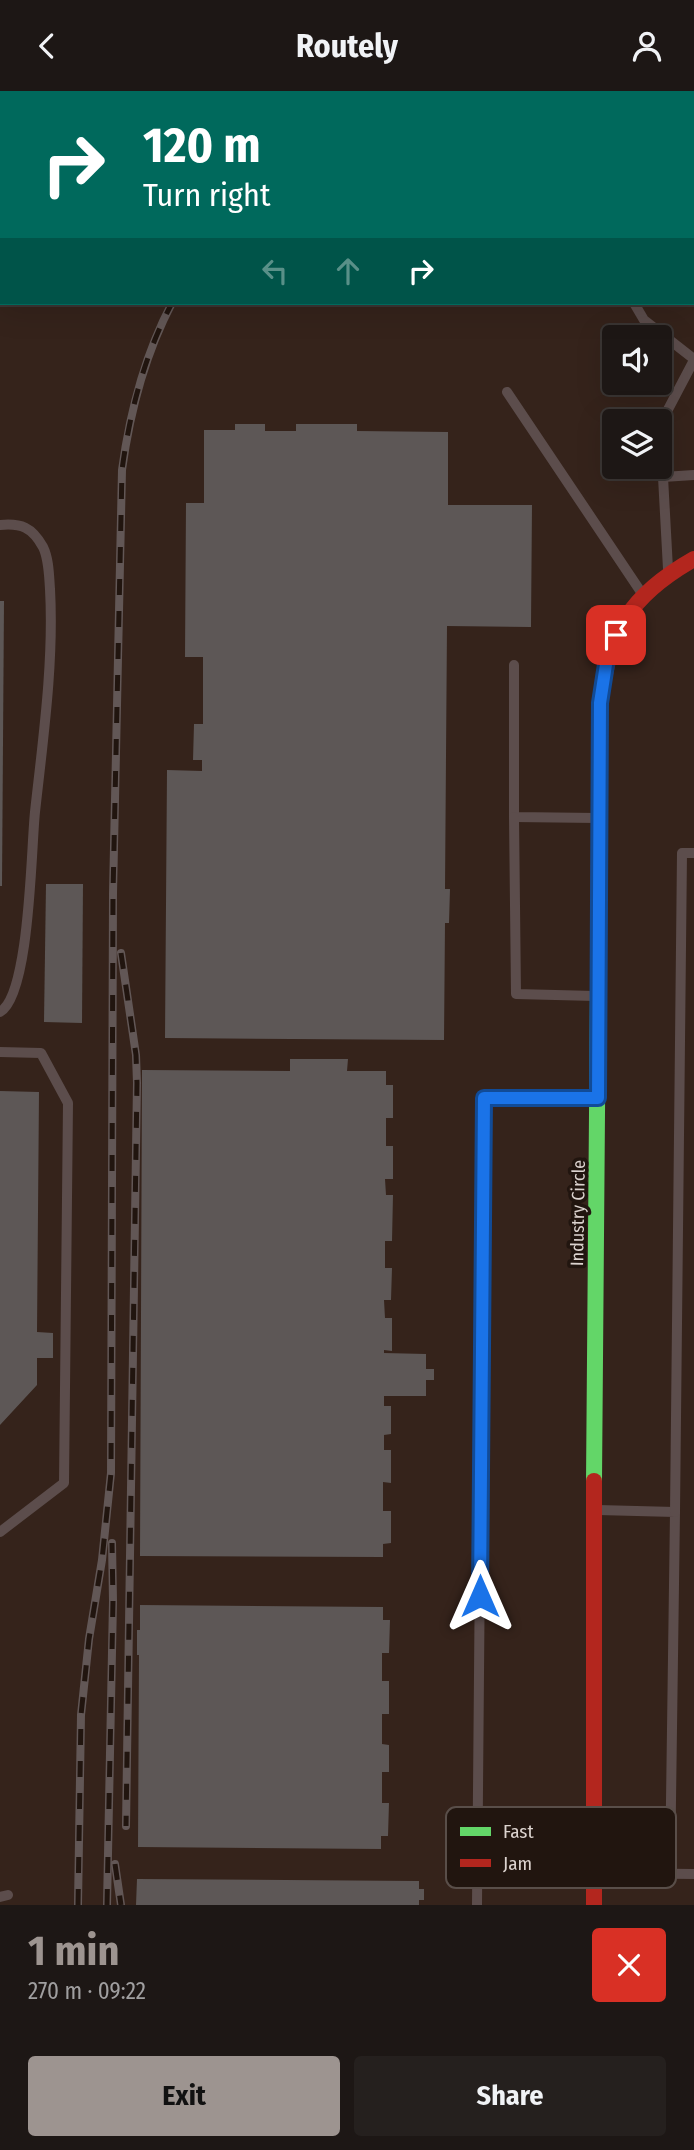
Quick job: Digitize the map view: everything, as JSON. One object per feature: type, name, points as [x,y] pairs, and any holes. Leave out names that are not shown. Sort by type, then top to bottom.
[{"type":"street","name":"Industry Circle","points":[[594,1807],[600,703],[604,670],[616,635],[629,613],[643,594],[668,572],[694,559]]},
{"type":"lane","points":[[635,305],[644,320],[694,359],[668,409]]},
{"type":"lane","points":[[507,393],[643,594]]},
{"type":"lane","points":[[672,476],[694,475]]},
{"type":"lane","points":[[663,479],[668,572]]},
{"type":"lane","points":[[0,525],[17,524],[32,531],[44,549],[49,572],[52,619],[26,929],[15,991],[6,1008],[0,1012]]},
{"type":"lane","points":[[514,665],[516,994],[598,996]]},
{"type":"lane","points":[[514,817],[600,818]]},
{"type":"lane","points":[[671,1807],[682,853],[694,853]]},
{"type":"lane","points":[[0,1052],[41,1053],[68,1103],[64,1483],[0,1532]]},
{"type":"lane","points":[[478,1807],[484,1098],[598,1098]]},
{"type":"lane","points":[[594,1510],[676,1512]]},
{"type":"lane","points":[[676,1873],[694,1874]]},
{"type":"shaded area","points":[[0,305],[694,305],[694,1905],[0,1905]]},
{"type":"building","points":[[235,424],[265,424],[265,431],[296,431],[296,424],[357,424],[357,431],[448,432],[448,505],[532,505],[531,627],[447,626],[445,889],[450,889],[449,923],[445,923],[444,1040],[165,1038],[167,770],[202,771],[202,760],[193,760],[194,724],[203,724],[203,657],[185,657],[186,503],[204,503],[204,430],[235,430]]},
{"type":"building","points":[[0,601],[4,601],[2,886],[0,886]]},
{"type":"building","points":[[46,884],[83,884],[82,1023],[44,1022]]},
{"type":"building","points":[[290,1059],[348,1059],[347,1071],[386,1071],[386,1085],[393,1085],[393,1118],[386,1118],[386,1146],[393,1146],[393,1179],[385,1179],[386,1195],[393,1195],[392,1241],[385,1241],[385,1268],[392,1268],[391,1300],[384,1300],[385,1318],[392,1318],[392,1351],[384,1350],[384,1353],[426,1354],[426,1369],[434,1369],[434,1380],[426,1380],[426,1396],[384,1396],[384,1406],[391,1406],[391,1434],[384,1435],[384,1450],[391,1450],[391,1483],[383,1482],[383,1511],[391,1511],[391,1543],[383,1544],[383,1557],[140,1556],[142,1070],[290,1071]]},
{"type":"building","points":[[0,1091],[39,1092],[37,1332],[53,1333],[53,1358],[37,1358],[37,1385],[0,1425]]},
{"type":"building","points":[[140,1605],[383,1607],[383,1620],[390,1620],[389,1653],[382,1653],[382,1681],[389,1681],[389,1714],[382,1714],[382,1744],[389,1745],[389,1772],[382,1772],[382,1803],[389,1803],[388,1836],[381,1836],[381,1849],[138,1847],[137,1630],[140,1630]]},
{"type":"building","points":[[137,1879],[419,1881],[419,1889],[424,1889],[424,1900],[419,1900],[419,1905],[136,1905]]},
{"type":"railway","points":[[78,1905],[81,1715],[111,1473],[113,894],[122,470],[129,426],[140,384],[171,305]]},
{"type":"railway","points":[[121,953],[136,1055],[137,1083],[126,1826]]},
{"type":"railway","points":[[107,1905],[112,1543]]},
{"type":"railway","points":[[115,1864],[121,1905]]},
{"type":"traffic: fast","points":[[594,1481],[598,991]]},
{"type":"traffic: jam","points":[[598,991],[600,703],[604,677],[617,635],[626,617],[653,587],[694,559]]},
{"type":"traffic: jam","points":[[594,1481],[594,1807]]},
{"type":"traffic: jam","points":[[594,1888],[594,1905]]},
{"type":"route","points":[[480,1596],[484,1098],[598,1098],[600,703],[607,658],[616,635]]}]
